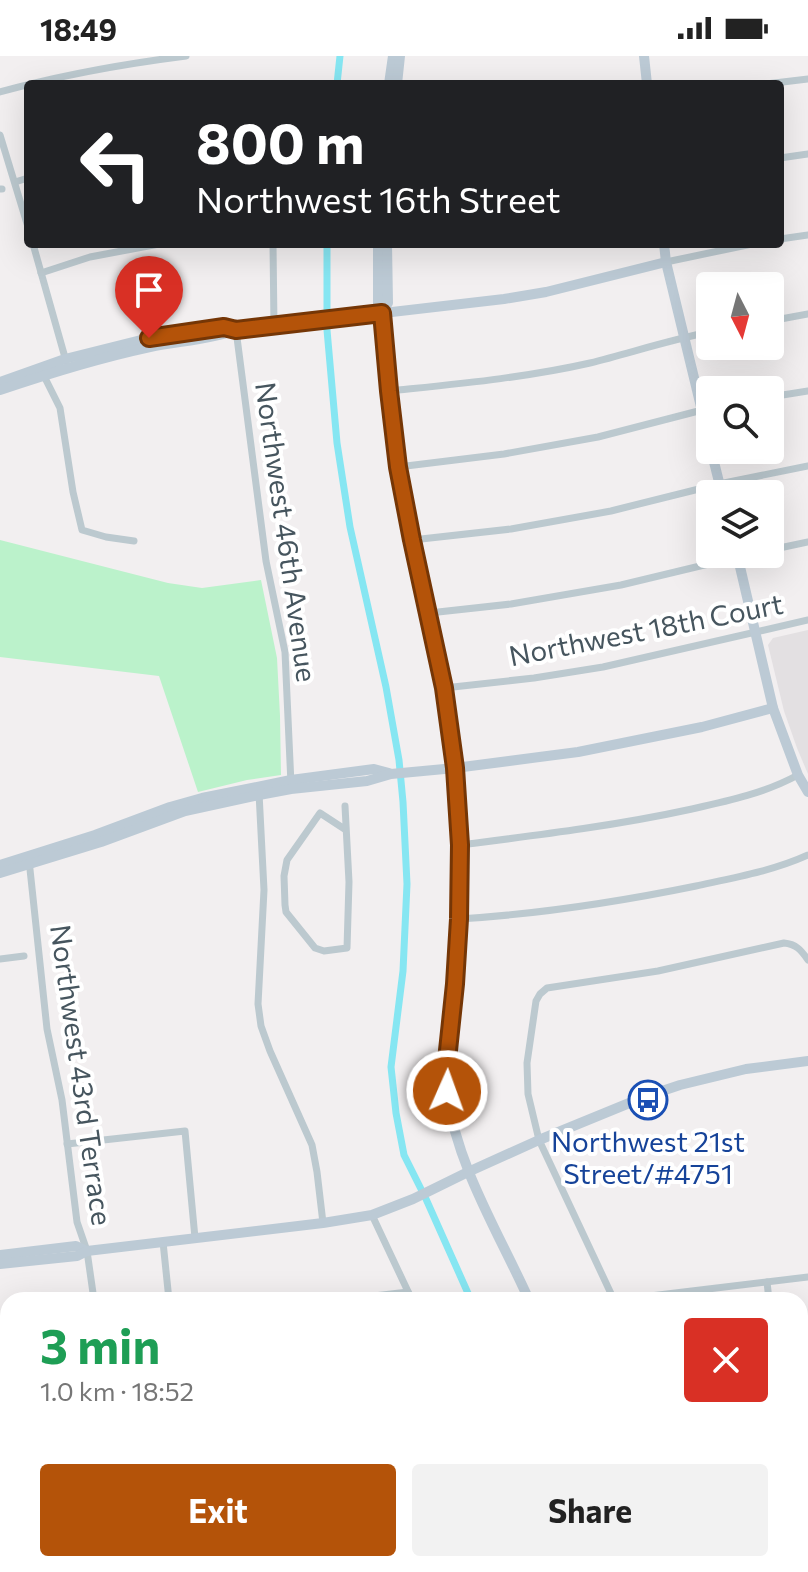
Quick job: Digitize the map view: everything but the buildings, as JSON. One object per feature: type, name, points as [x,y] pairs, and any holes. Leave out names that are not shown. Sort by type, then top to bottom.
[{"type":"street","points":[[45,80],[111,66],[186,56]]},
{"type":"street","points":[[390,80],[393,56]]},
{"type":"street","points":[[397,80],[400,56]]},
{"type":"street","points":[[644,56],[647,80]]},
{"type":"street","points":[[784,82],[808,79]]},
{"type":"street","points":[[0,92],[24,85]]},
{"type":"street","points":[[0,135],[24,213]]},
{"type":"street","points":[[784,157],[808,154]]},
{"type":"street","points":[[15,182],[24,179]]},
{"type":"street","points":[[784,238],[808,235]]},
{"type":"street","points":[[34,248],[67,363]]},
{"type":"street","points":[[41,273],[90,257],[138,248]]},
{"type":"street","points":[[273,248],[274,326]]},
{"type":"street","points":[[382,248],[378,303],[382,313],[398,467],[444,688],[455,768],[460,845],[459,919],[447,1091],[455,1132],[468,1172],[525,1292]]},
{"type":"street","points":[[664,248],[696,376]]},
{"type":"street","points":[[0,390],[67,363],[223,335],[236,330],[535,294],[733,248]]},
{"type":"street","points":[[784,318],[808,314]]},
{"type":"street","name":"Northwest 46th Avenue","points":[[236,330],[266,561],[285,652],[291,784]]},
{"type":"street","points":[[389,391],[488,381],[590,363],[696,335]]},
{"type":"street","points":[[0,382],[42,372]]},
{"type":"street","points":[[42,372],[60,408],[82,530],[134,541]]},
{"type":"street","points":[[784,395],[808,391]]},
{"type":"street","points":[[398,467],[504,454],[583,440],[696,412]]},
{"type":"street","points":[[754,480],[808,466]]},
{"type":"street","points":[[412,540],[511,529],[696,494]]},
{"type":"street","points":[[784,547],[808,542]]},
{"type":"street","points":[[429,613],[511,604],[621,585],[696,566]]},
{"type":"street","points":[[740,568],[773,708],[798,775],[808,792]]},
{"type":"street","name":"Northwest 18th Court","points":[[444,688],[603,667],[808,620]]},
{"type":"street","points":[[0,865],[101,842],[202,798],[291,784],[367,781],[391,774],[578,752],[702,727],[773,708]]},
{"type":"street","points":[[460,845],[637,821],[774,788],[798,775]]},
{"type":"street","points":[[258,791],[264,894],[258,1004],[261,1026],[312,1145],[323,1223]]},
{"type":"street","points":[[345,806],[349,882],[347,948],[324,951],[315,948],[286,912],[284,876],[287,860],[320,813],[346,830]]},
{"type":"street","points":[[459,919],[549,911],[656,894],[763,870],[808,855]]},
{"type":"street","points":[[0,873],[28,860]]},
{"type":"street","name":"Northwest 43rd Terrace","points":[[28,860],[47,1029],[62,1100],[77,1222],[87,1251],[93,1292]]},
{"type":"street","points":[[264,894],[284,895]]},
{"type":"street","points":[[612,1292],[539,1140],[528,1094],[527,1063],[536,1001],[540,994],[547,988],[658,971],[784,943],[800,948],[808,960]]},
{"type":"street","points":[[0,959],[24,956]]},
{"type":"street","points":[[0,1264],[372,1215],[596,1115],[680,1085],[746,1069],[808,1061]]},
{"type":"street","points":[[67,1144],[185,1131],[195,1238]]},
{"type":"street","points":[[372,1215],[408,1292]]},
{"type":"street","points":[[163,1242],[168,1292]]},
{"type":"street","points":[[0,1255],[76,1246],[87,1251]]},
{"type":"street","points":[[715,1292],[808,1277]]},
{"type":"street","points":[[767,1282],[768,1292]]},
{"type":"shaded area","points":[[808,630],[808,774],[784,711],[768,645],[773,638]]},
{"type":"green space","points":[[0,540],[168,583],[202,588],[261,580],[277,658],[281,775],[198,792],[159,676],[0,657]]},
{"type":"waterway","points":[[337,80],[340,56]]},
{"type":"waterway","points":[[327,248],[327,330],[337,443],[350,527],[386,687],[403,802],[407,884],[403,971],[391,1067],[396,1113],[404,1155],[467,1292]]},
{"type":"place","name":"Northwest 21st Street/#4751","points":[[648,1100]]},
{"type":"route","points":[[149,338],[224,327],[236,330],[382,313],[398,467],[444,688],[455,768],[460,845],[459,919],[447,1091]]}]
